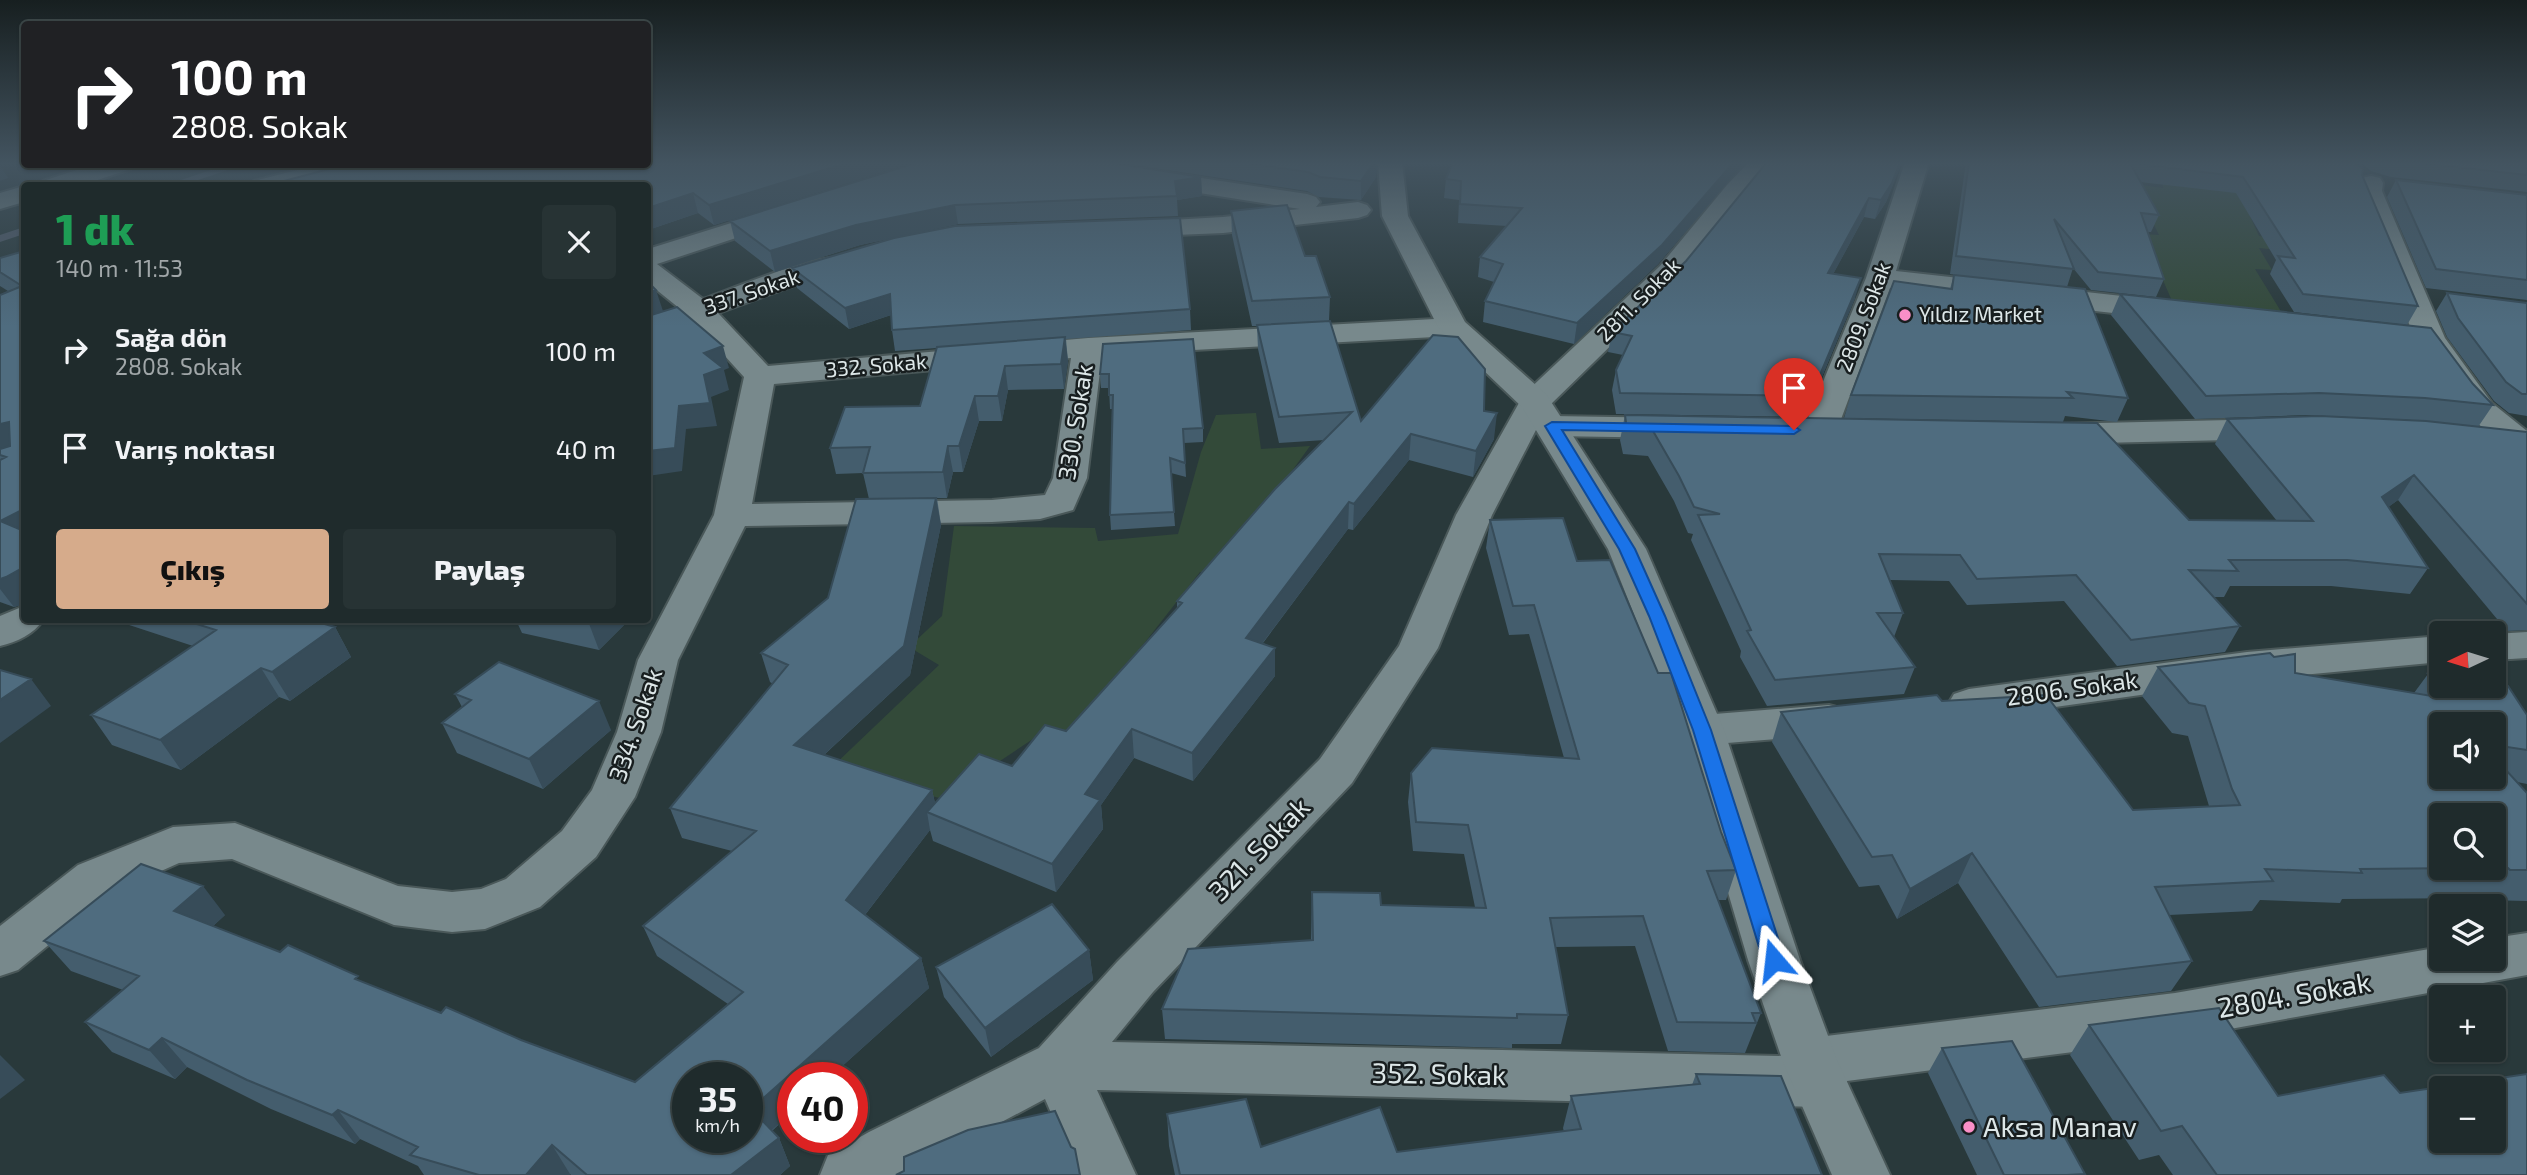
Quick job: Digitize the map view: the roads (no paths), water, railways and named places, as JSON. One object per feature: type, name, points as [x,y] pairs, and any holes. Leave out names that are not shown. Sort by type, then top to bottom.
[{"type":"street","points":[[651,257],[776,217]]},
{"type":"street","points":[[1100,230],[1223,225],[1327,217]]},
{"type":"street","points":[[1379,217],[1453,327],[1544,413],[1627,549],[1702,730],[1774,960],[1815,1072],[1861,1175]]},
{"type":"street","name":"2811. Sokak","points":[[1544,413],[1670,272],[1714,217]]},
{"type":"street","name":"2809. Sokak","points":[[1820,430],[1880,278],[1900,217]]},
{"type":"street","points":[[2379,217],[2411,297],[2416,337],[2481,410],[2526,445]]},
{"type":"street","name":"337. Sokak","points":[[651,328],[798,275],[866,258]]},
{"type":"street","points":[[651,272],[699,310],[760,376]]},
{"type":"street","points":[[1880,278],[2200,314]]},
{"type":"street","points":[[2411,297],[2450,301]]},
{"type":"street","name":"332. Sokak","points":[[760,376],[1088,347],[1453,327]]},
{"type":"street","name":"330. Sokak","points":[[732,515],[992,512],[1040,508],[1060,502],[1070,478],[1088,347]]},
{"type":"street","name":"334. Sokak","points":[[0,955],[94,879],[173,845],[235,841],[394,905],[452,912],[485,909],[523,892],[579,844],[612,797],[639,732],[658,660],[732,515],[760,376]]},
{"type":"street","points":[[1544,413],[1713,428]]},
{"type":"street","name":"321. Sokak","points":[[849,1175],[889,1151],[1058,1065],[1135,977],[1335,771],[1418,648],[1474,515],[1544,413]]},
{"type":"street","points":[[2029,434],[2095,435],[2306,428]]},
{"type":"street","points":[[2473,439],[2526,445]]},
{"type":"street","points":[[0,634],[21,621]]},
{"type":"street","points":[[2506,646],[2527,645]]},
{"type":"street","name":"2806. Sokak","points":[[1932,709],[2248,666],[2429,650]]},
{"type":"street","points":[[1702,730],[1866,716]]},
{"type":"street","name":"2804. Sokak","points":[[1815,1072],[2175,1016],[2527,954]]},
{"type":"street","points":[[1058,1065],[1107,1175]]},
{"type":"street","name":"352. Sokak","points":[[1058,1065],[1815,1072]]},
{"type":"waterway","points":[[0,239],[21,231]]},
{"type":"place","name":"Yıldız Market","points":[[1905,315]]},
{"type":"place","name":"Aksa Manav","points":[[1969,1127]]}]
